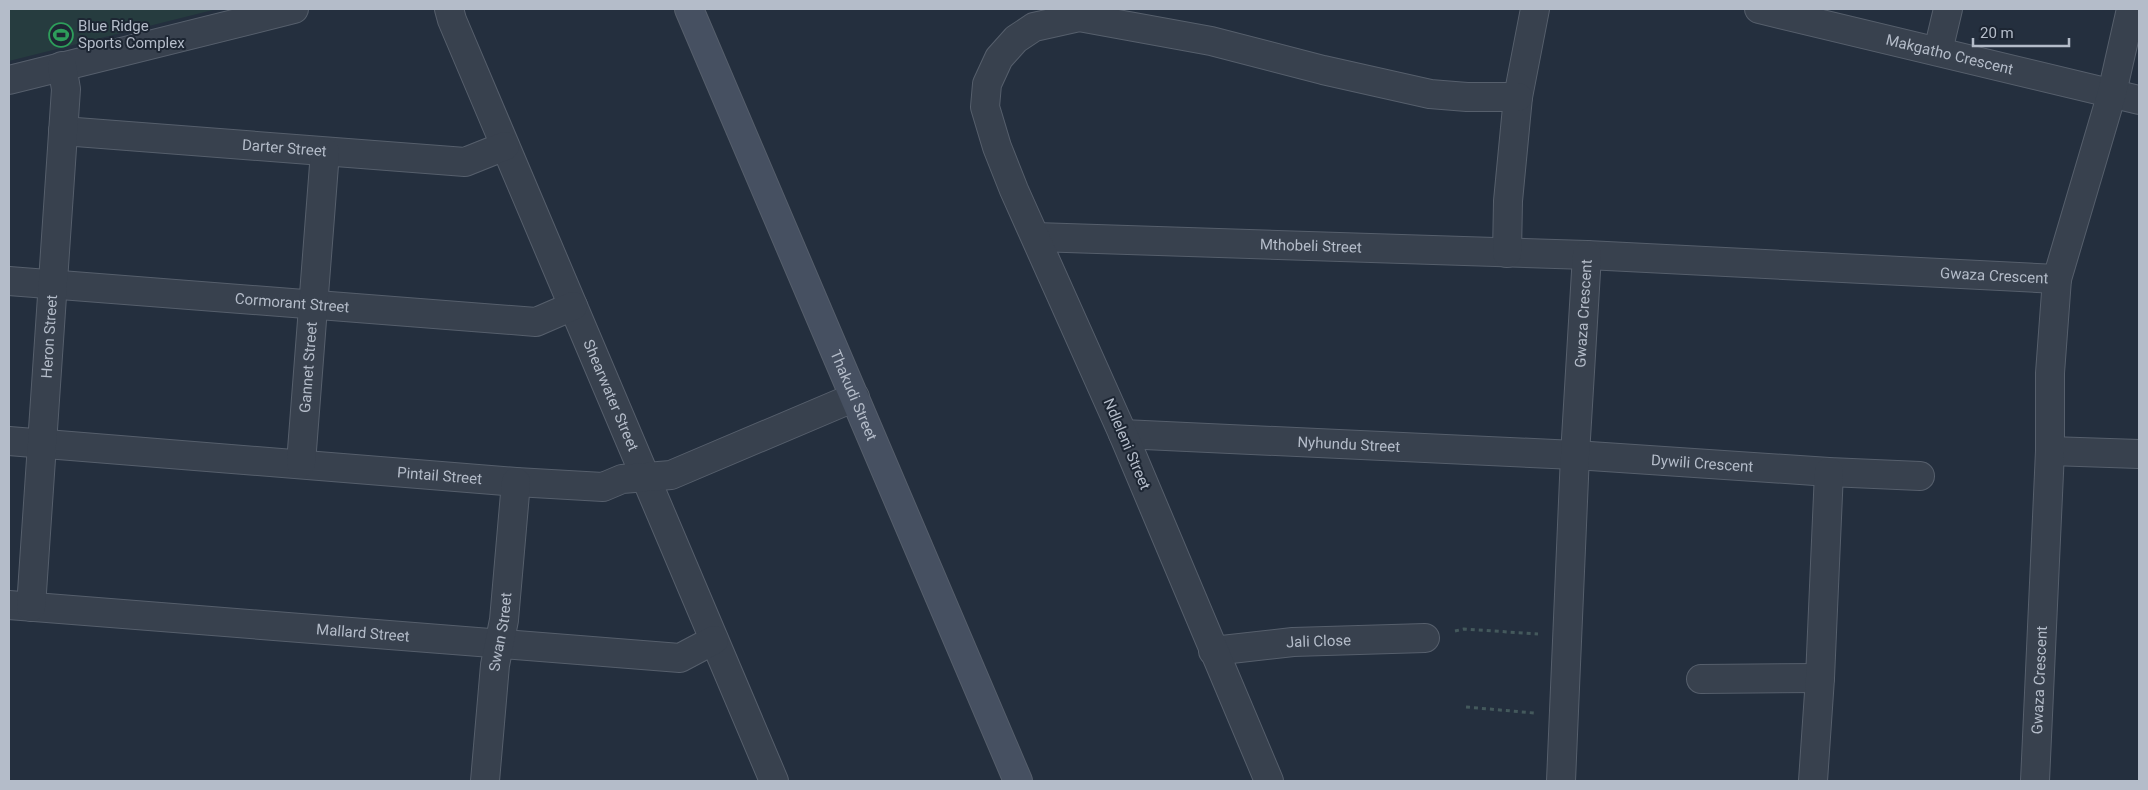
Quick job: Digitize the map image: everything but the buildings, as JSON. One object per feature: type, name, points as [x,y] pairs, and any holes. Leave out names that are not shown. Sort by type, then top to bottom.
[{"type":"street","points":[[9,80],[294,9]]},
{"type":"street","name":"Shearwater Street","points":[[449,9],[505,146],[774,781]]},
{"type":"street","name":"Thakudi Street","points":[[690,9],[1018,781]]},
{"type":"street","points":[[1507,253],[1508,201],[1518,97],[1535,9]]},
{"type":"street","name":"Makgatho Crescent","points":[[1759,9],[2139,100]]},
{"type":"street","points":[[1938,52],[1948,9]]},
{"type":"street","name":"Gwaza Crescent","points":[[2035,781],[2050,451],[2050,373],[2057,279],[2112,93],[2131,9]]},
{"type":"street","name":"Ndleleni Street","points":[[1269,781],[1213,652],[1123,434],[997,147],[985,108],[987,84],[999,58],[1016,39],[1034,27],[1079,16],[1210,41],[1322,70],[1430,94],[1467,97],[1518,97]]},
{"type":"street","name":"Heron Street","points":[[20,606],[42,443],[66,89],[62,66]]},
{"type":"street","name":"Darter Street","points":[[63,131],[465,162],[505,146]]},
{"type":"street","name":"Gannet Street","points":[[301,463],[325,152]]},
{"type":"street","name":"Mthobeli Street","points":[[1036,237],[1587,255]]},
{"type":"street","name":"Gwaza Crescent","points":[[1561,781],[1569,636],[1575,455],[1587,255],[2057,279]]},
{"type":"street","name":"Cormorant Street","points":[[9,281],[536,322],[573,306]]},
{"type":"street","name":"Pintail Street","points":[[9,441],[301,463],[516,482],[603,487],[622,479],[671,475],[855,397]]},
{"type":"street","name":"Nyhundu Street","points":[[1123,434],[1575,455]]},
{"type":"street","points":[[2050,451],[2139,454]]},
{"type":"street","name":"Dywili Crescent","points":[[1575,455],[1828,472],[1920,476]]},
{"type":"street","points":[[1813,781],[1820,678],[1828,472]]},
{"type":"street","name":"Swan Street","points":[[485,781],[495,665],[504,620],[516,482]]},
{"type":"street","name":"Mallard Street","points":[[20,606],[680,658],[714,640]]},
{"type":"street","name":"Jali Close","points":[[1213,652],[1294,642],[1426,638]]},
{"type":"street","points":[[1701,678],[1820,678]]},
{"type":"path","points":[[1426,638],[1464,629],[1569,636]]},
{"type":"path","points":[[1466,707],[1565,716]]},
{"type":"green space","name":"Blue Ridge Sports Complex","points":[[9,9],[217,9],[9,61]]},
{"type":"place","name":"Blue Ridge Sports Complex","points":[[61,35]]}]
